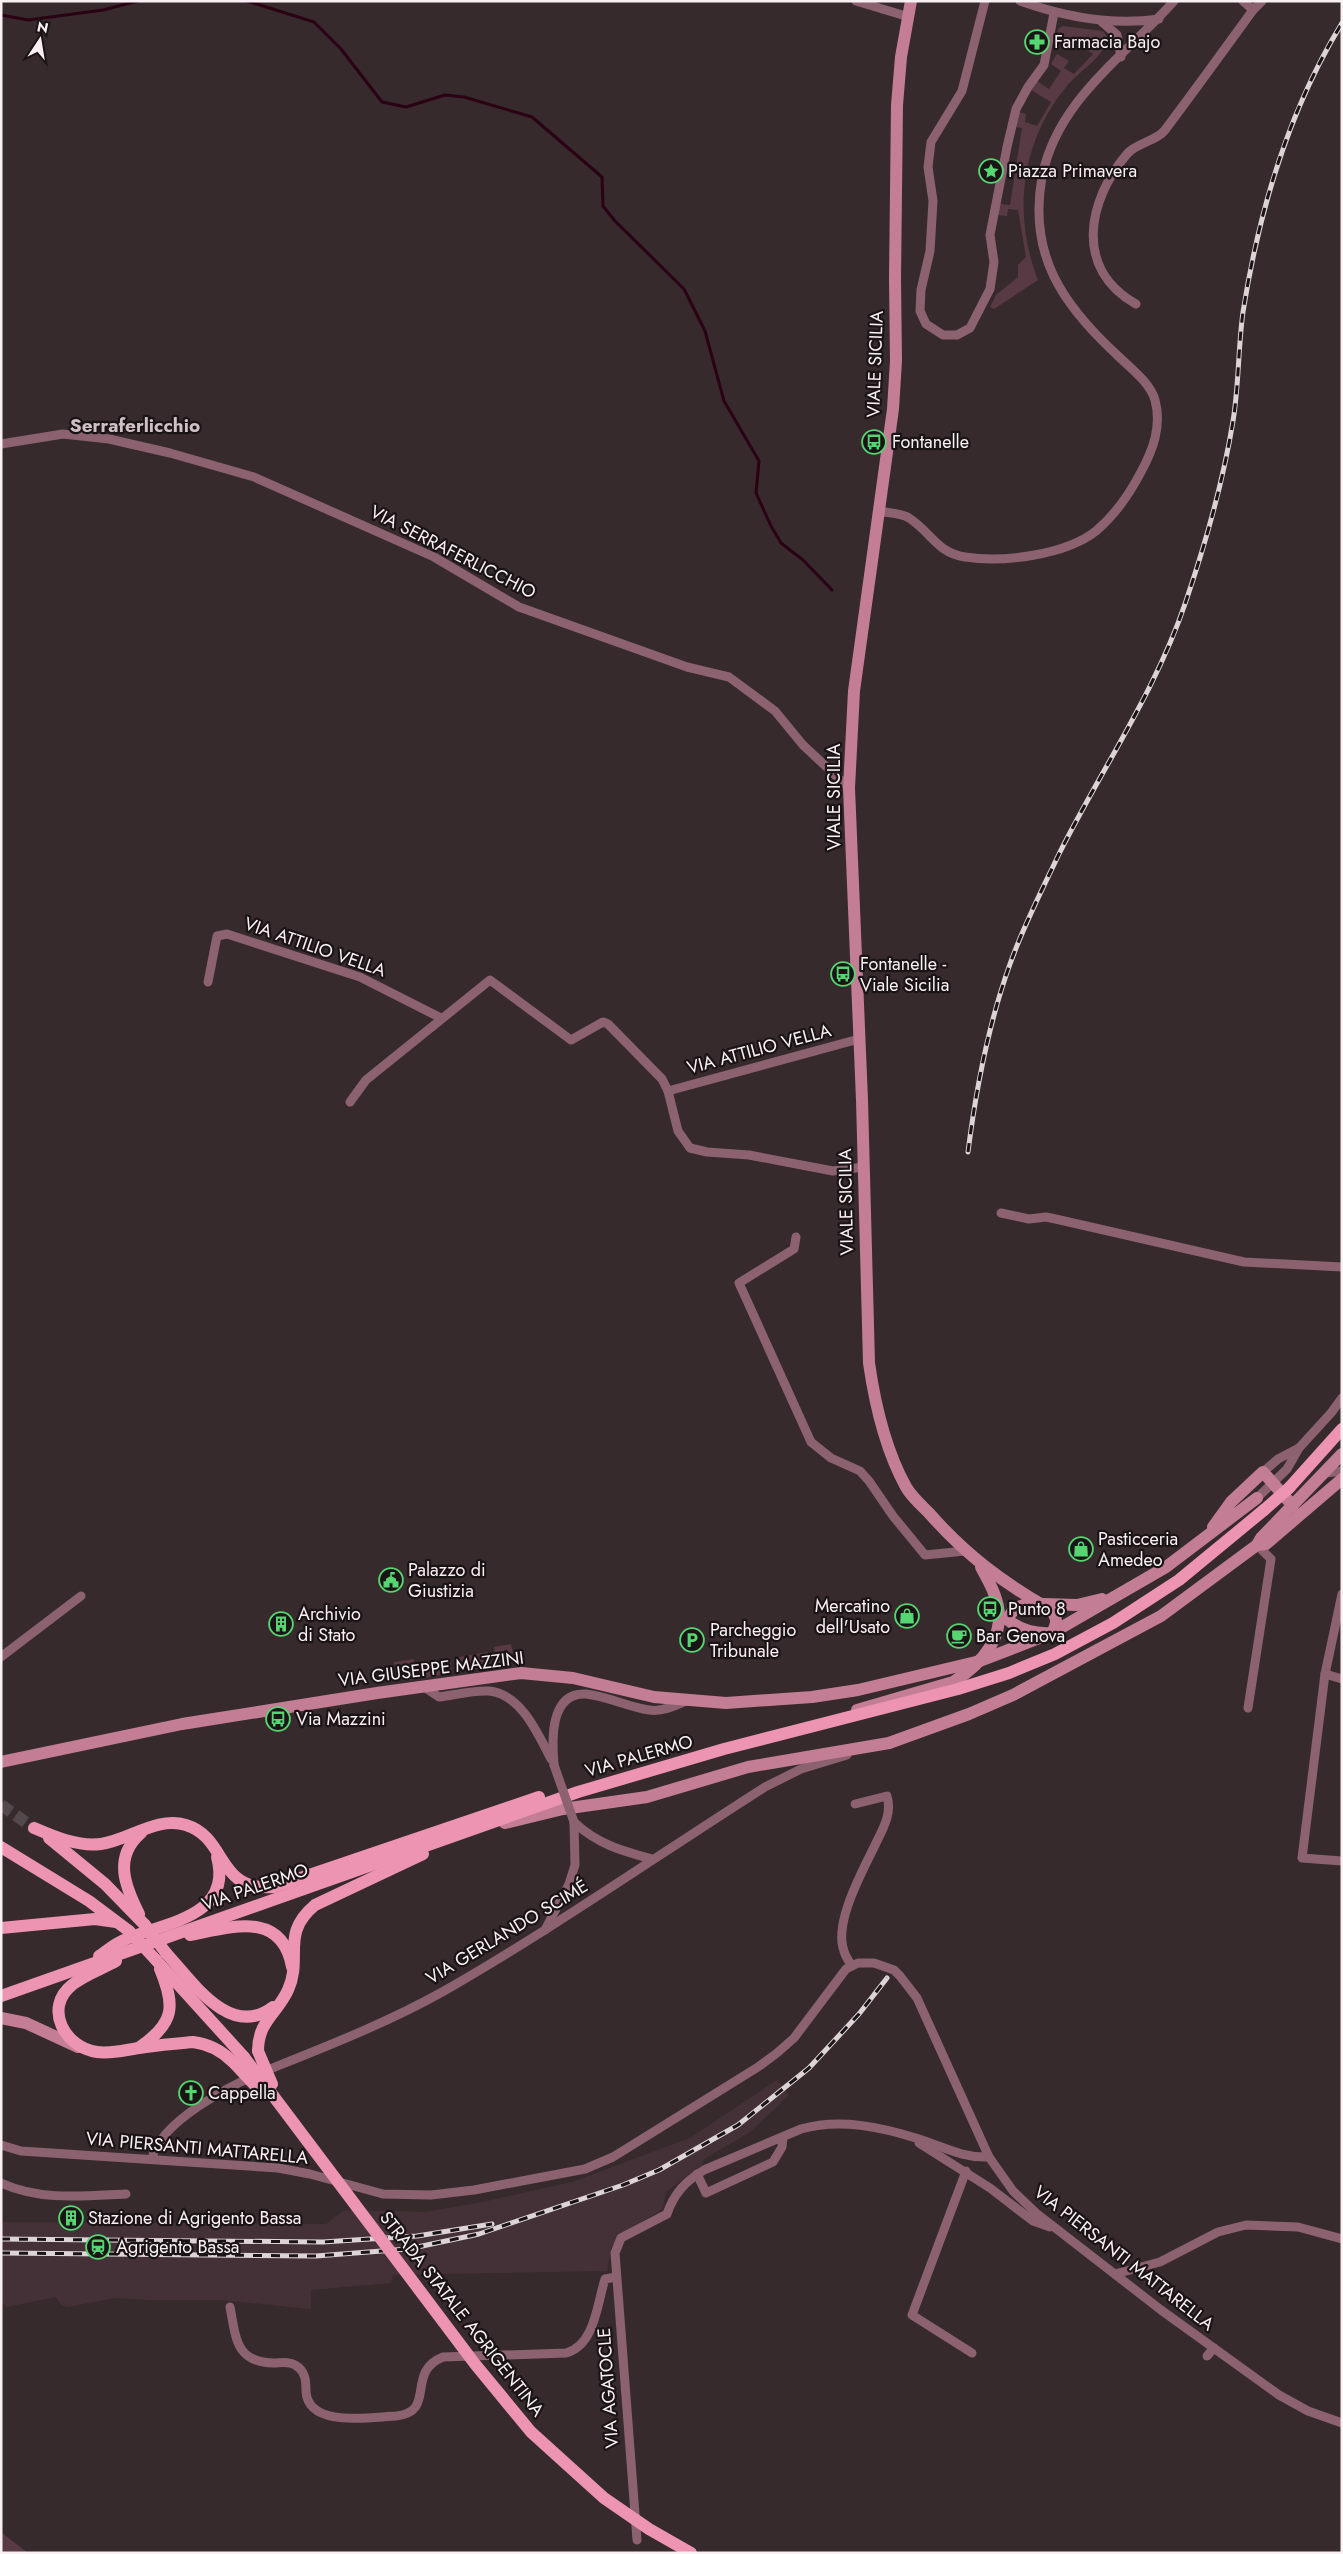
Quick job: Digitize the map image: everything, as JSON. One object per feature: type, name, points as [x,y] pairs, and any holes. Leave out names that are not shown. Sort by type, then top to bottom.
[{"type":"main road","name":"VIA PALERMO","points":[[41,1982],[578,1792],[724,1749],[958,1689],[1009,1673],[1055,1654],[1113,1623],[1179,1580],[1289,1488],[1342,1430]]},
{"type":"main road","points":[[145,1925],[82,1864],[34,1828],[71,1841],[100,1844],[126,1838],[165,1823],[186,1825],[199,1832],[212,1846],[234,1877],[254,1887],[274,1887],[589,1780],[658,1759],[724,1749]]},
{"type":"main road","points":[[149,1828],[132,1843],[126,1855],[123,1868],[126,1887],[145,1925],[161,1956],[238,2059],[313,2149]]},
{"type":"main road","points":[[313,2149],[266,2075],[258,2051],[261,2030],[289,1987],[297,1927],[303,1915],[315,1904],[405,1864],[464,1833]]},
{"type":"main road","points":[[85,1966],[121,1941],[184,1920],[205,1905],[215,1889],[219,1877],[218,1863],[212,1846]]},
{"type":"main road","points":[[1,1847],[89,1901],[119,1922],[225,2012],[242,2017],[255,2016],[268,2011],[279,2002]]},
{"type":"main road","points":[[1,1928],[95,1919],[119,1922]]},
{"type":"main road","points":[[238,2059],[203,2043],[114,2052],[83,2050],[67,2037],[62,2029],[59,2013],[64,1993],[72,1984],[148,1943],[251,1925],[266,1929],[278,1938],[288,1953],[292,1967]]},
{"type":"main road","points":[[139,2048],[164,2027],[171,2007],[171,1996],[161,1956]]},
{"type":"main road","points":[[1,1996],[41,1982]]},
{"type":"main road","name":"STRADA STATALE AGRIGENTINA","points":[[313,2149],[475,2364],[531,2432],[604,2498],[648,2528],[691,2553]]},
{"type":"street","points":[[856,1],[908,17]]},
{"type":"street","name":"VIALE SICILIA","points":[[911,1],[901,57],[897,105],[896,361],[893,409],[854,691],[849,788],[869,1363],[876,1406],[889,1449],[907,1489],[965,1550],[1002,1580],[1051,1610],[1056,1617],[1057,1623],[1052,1633]]},
{"type":"street","points":[[986,1],[962,91],[931,142],[928,167],[933,201],[930,252],[921,290],[922,318],[931,329],[943,335],[964,334],[970,328],[990,289],[994,262],[990,235],[1007,147],[1016,109],[1028,87],[1044,65],[1054,13]]},
{"type":"street","points":[[1020,1],[1054,13],[1101,20],[1130,23],[1159,19]]},
{"type":"street","points":[[879,511],[908,517],[927,536],[954,554],[992,558],[1034,554],[1065,546],[1094,532],[1109,519],[1133,486],[1152,451],[1158,413],[1154,398],[1147,386],[1090,330],[1066,300],[1048,262],[1040,223],[1042,176],[1050,148],[1061,123],[1091,85],[1159,19],[1174,1]]},
{"type":"street","points":[[1243,1],[1253,10]]},
{"type":"street","points":[[1136,304],[1115,290],[1101,269],[1092,240],[1094,218],[1106,183],[1128,152],[1165,131],[1253,10],[1262,1]]},
{"type":"street","points":[[1101,20],[1117,35],[1121,57]]},
{"type":"street","name":"VIA SERRAFERLICCHIO","points":[[1,444],[63,434],[101,438],[170,453],[254,477],[434,557],[519,607],[686,667],[729,677],[775,711],[803,745],[849,788]]},
{"type":"street","name":"VIA ATTILIO VELLA","points":[[208,982],[217,936],[227,934],[360,977],[441,1018]]},
{"type":"street","name":"VIA ATTILIO VELLA","points":[[350,1102],[366,1080],[490,980],[571,1040],[598,1023],[608,1024],[662,1079],[668,1091],[678,1131],[690,1148],[707,1152],[750,1155],[833,1171],[863,1167]]},
{"type":"street","name":"VIA ATTILIO VELLA","points":[[668,1091],[859,1039]]},
{"type":"street","points":[[1001,1213],[1029,1219],[1046,1217],[1244,1262],[1342,1268]]},
{"type":"street","points":[[796,1237],[794,1249],[739,1283],[811,1442],[831,1458],[860,1471],[869,1481],[892,1516],[925,1556],[965,1550]]},
{"type":"street","name":"VIA GIUSEPPE MAZZINI","points":[[1,1762],[182,1724],[424,1687],[532,1673],[573,1678],[654,1697],[726,1703],[812,1697],[858,1690],[980,1661],[1052,1633],[1166,1567],[1208,1533],[1234,1517],[1257,1498],[1287,1469],[1299,1448],[1342,1398]]},
{"type":"street","name":"VIA GIUSEPPE MAZZINI","points":[[1208,1533],[1231,1502],[1246,1486],[1278,1459],[1299,1448]]},
{"type":"street","points":[[464,1833],[563,1809],[648,1797],[748,1767],[889,1743],[1013,1695],[1161,1616],[1257,1545],[1266,1544],[1293,1506],[1342,1454]]},
{"type":"street","points":[[1326,1473],[1342,1471]]},
{"type":"street","points":[[1262,1472],[1293,1506]]},
{"type":"street","points":[[1282,1524],[1336,1490],[1342,1480]]},
{"type":"street","points":[[1246,1486],[1282,1524]]},
{"type":"street","points":[[1248,1708],[1271,1559],[1257,1545]]},
{"type":"street","points":[[978,1560],[998,1605],[1008,1619],[1025,1630],[1052,1633]]},
{"type":"street","name":"VIA GIUSEPPE MAZZINI","points":[[1008,1619],[1009,1614],[1016,1607],[1040,1603],[1077,1605],[1119,1594]]},
{"type":"street","points":[[1342,1594],[1324,1674],[1302,1858],[1342,1861]]},
{"type":"street","points":[[1,1657],[81,1596]]},
{"type":"street","points":[[991,1649],[998,1622],[998,1605]]},
{"type":"street","points":[[828,1722],[872,1704],[953,1682],[980,1661],[991,1649],[1008,1619]]},
{"type":"street","points":[[1324,1674],[1342,1679]]},
{"type":"street","points":[[424,1687],[439,1697],[483,1691],[505,1696],[529,1720],[554,1765],[574,1822],[575,1865],[570,1884],[544,1932]]},
{"type":"street","points":[[554,1765],[552,1740],[554,1723],[558,1711],[576,1696],[584,1694],[601,1697],[651,1710],[668,1708],[688,1700]]},
{"type":"street","name":"VIA GERLANDO SCIMÉ","points":[[152,2158],[155,2147],[172,2128],[200,2106],[234,2084],[366,2029],[442,1992],[544,1932],[652,1859],[765,1787],[802,1769],[889,1743]]},
{"type":"street","points":[[851,1965],[843,1951],[844,1918],[860,1877],[886,1823],[890,1805],[887,1796],[855,1804]]},
{"type":"street","points":[[574,1822],[587,1834],[602,1843],[652,1859]]},
{"type":"street","name":"VIA PIERSANTI MATTARELLA","points":[[1,2145],[21,2151],[152,2158],[278,2168],[310,2174],[383,2194],[431,2195],[474,2190],[585,2169],[613,2157],[758,2067],[794,2038],[851,1965],[874,1963],[894,1970],[917,1998],[989,2157],[1021,2200],[1055,2228],[1214,2348],[1297,2406],[1342,2423]]},
{"type":"street","name":"VIA PALERMO","points":[[1,2002],[41,1982]]},
{"type":"street","points":[[1,2018],[26,2023],[83,2050]]},
{"type":"street","name":"VIA AGATOCLE","points":[[637,2540],[614,2253],[621,2238],[667,2214],[673,2196],[697,2174],[810,2126],[832,2123],[888,2130],[913,2137]]},
{"type":"street","points":[[697,2174],[706,2193],[773,2162],[782,2147],[783,2137]]},
{"type":"street","points":[[913,2137],[971,2158],[989,2157]]},
{"type":"street","points":[[913,2137],[966,2171],[1033,2221],[1055,2228]]},
{"type":"street","points":[[966,2171],[912,2315],[972,2353]]},
{"type":"street","points":[[1,2183],[25,2193],[42,2196],[126,2194]]},
{"type":"street","points":[[1115,2274],[1160,2262],[1210,2236],[1246,2225],[1298,2227],[1342,2239]]},
{"type":"street","points":[[230,2307],[236,2338],[242,2351],[254,2361],[288,2363],[297,2366],[304,2375],[307,2401],[318,2413],[336,2417],[396,2416],[405,2415],[414,2409],[419,2400],[421,2381],[426,2368],[443,2357],[566,2353],[575,2351],[582,2346],[587,2337],[605,2279],[616,2278]]},
{"type":"street","points":[[1207,2356],[1214,2348]]},
{"type":"shaded area","points":[[1063,26],[1102,31],[1106,35],[1107,40],[1101,53],[1067,86],[1051,107],[1039,130],[1031,154],[1025,179],[1025,230],[1038,280],[994,309],[990,307],[996,295],[1018,277],[1018,265],[1026,257],[1018,210],[1008,209],[1007,216],[998,215],[999,204],[1010,205],[1022,128],[1016,127],[1018,112],[1026,114],[1025,122],[1037,126],[1051,102],[1031,90],[1037,81],[1049,89],[1061,71],[1051,64],[1057,54],[1069,61],[1064,68],[1074,74],[1093,54],[1073,41],[1068,47],[1057,39],[1058,29]]},
{"type":"shaded area","points":[[511,1644],[513,1653],[507,1654],[508,1664],[497,1665],[494,1647]]},
{"type":"shaded area","points":[[488,1652],[490,1667],[461,1671],[459,1657]]},
{"type":"shaded area","points":[[450,1658],[452,1673],[424,1678],[423,1662]]},
{"type":"shaded area","points":[[414,1659],[417,1679],[404,1681],[402,1670],[396,1671],[394,1662]]},
{"type":"shaded area","points":[[777,2080],[789,2095],[749,2133],[704,2159],[703,2164],[666,2192],[663,2209],[618,2236],[611,2249],[607,2271],[393,2275],[391,2283],[311,2290],[311,2309],[221,2300],[115,2298],[68,2307],[61,2305],[56,2297],[6,2307],[1,2301],[1,2222],[326,2224],[344,2210],[426,2212],[487,2201],[572,2182],[690,2138]]},
{"type":"shaded area","points":[[1,2532],[28,2553],[1,2553]]},
{"type":"waterway","points":[[1,15],[28,20],[103,10],[138,1]]},
{"type":"waterway","points":[[247,1],[314,22],[341,49],[382,102],[406,107],[445,95],[464,97],[532,117],[602,177],[603,206],[615,221],[684,289],[705,331],[724,401],[759,461],[756,493],[771,526],[781,543],[803,560],[832,590]]},
{"type":"tunnel","points":[[1,1805],[34,1828]]},
{"type":"railway","points":[[968,1152],[979,1081],[989,1034],[1015,950],[1059,854],[1144,698],[1174,634],[1186,601],[1207,534],[1229,444],[1235,407],[1243,312],[1267,199],[1291,126],[1306,91],[1342,23]]},
{"type":"railway","points":[[1,2253],[316,2256],[408,2249],[479,2234],[623,2185],[659,2170],[738,2125],[809,2068],[859,2014],[887,1978]]},
{"type":"railway","points":[[1,2239],[323,2242],[417,2236],[492,2224]]},
{"type":"place","name":"Farmacia Bajo","points":[[1037,42]]},
{"type":"place","name":"Piazza Primavera","points":[[991,171]]},
{"type":"place","name":"Fontanelle","points":[[874,442]]},
{"type":"place","name":"Fontanelle - Viale Sicilia","points":[[843,974]]},
{"type":"place","name":"Pasticceria Amedeo","points":[[1081,1549]]},
{"type":"place","name":"Palazzo di Giustizia","points":[[391,1580]]},
{"type":"place","name":"Punto 8","points":[[990,1609]]},
{"type":"place","name":"Mercatino dell'Usato","points":[[907,1616]]},
{"type":"place","name":"Archivio di Stato","points":[[281,1624]]},
{"type":"place","name":"Bar Genova","points":[[959,1636]]},
{"type":"place","name":"Parcheggio Tribunale","points":[[692,1640]]},
{"type":"place","name":"Via Mazzini","points":[[278,1719]]},
{"type":"place","name":"Cappella","points":[[191,2093]]},
{"type":"place","name":"Stazione di Agrigento Bassa","points":[[71,2218]]},
{"type":"place","name":"Agrigento Bassa","points":[[98,2247]]},
{"type":"district","name":"Serraferlicchio","points":[[135,425]]}]
